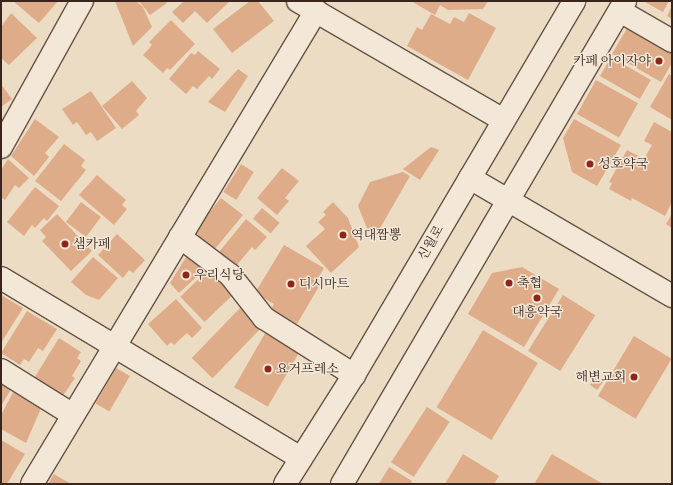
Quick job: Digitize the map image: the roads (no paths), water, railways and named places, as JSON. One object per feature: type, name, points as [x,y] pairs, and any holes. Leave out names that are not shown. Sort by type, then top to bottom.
[{"type":"street","points":[[1,147],[82,1]]},
{"type":"street","name":"신월로","points":[[285,484],[354,375],[574,1]]},
{"type":"street","points":[[32,484],[180,237],[307,6],[503,120]]},
{"type":"street","points":[[342,484],[623,6],[672,41]]},
{"type":"street","points":[[470,178],[672,296]]},
{"type":"street","points":[[180,237],[230,275],[264,318],[354,375]]},
{"type":"street","points":[[1,278],[302,458]]},
{"type":"street","points":[[1,370],[73,415]]},
{"type":"place","name":"카페 아이자야","points":[[659,61]]},
{"type":"place","name":"성호약국","points":[[590,164]]},
{"type":"place","name":"역대짬뽕","points":[[343,235]]},
{"type":"place","name":"샘카페","points":[[65,244]]},
{"type":"place","name":"우리식당","points":[[186,275]]},
{"type":"place","name":"축협","points":[[509,283]]},
{"type":"place","name":"디시마트","points":[[291,284]]},
{"type":"place","name":"대흥약국","points":[[537,298]]},
{"type":"place","name":"요거프레소","points":[[268,369]]},
{"type":"place","name":"해변교회","points":[[634,377]]}]
